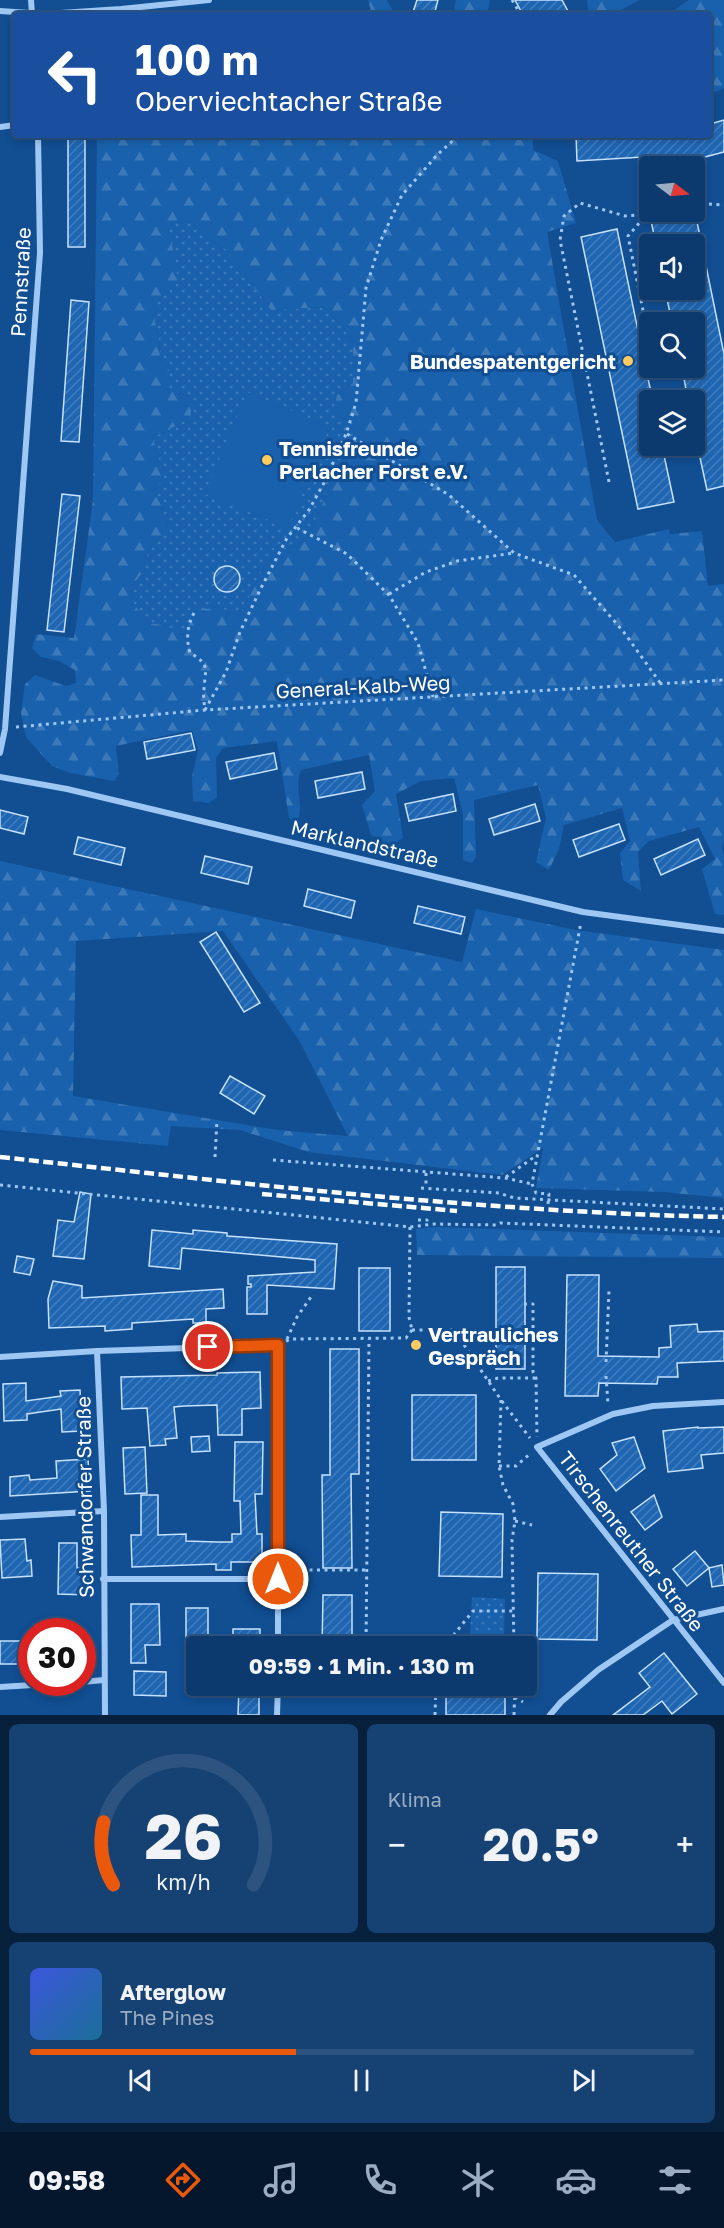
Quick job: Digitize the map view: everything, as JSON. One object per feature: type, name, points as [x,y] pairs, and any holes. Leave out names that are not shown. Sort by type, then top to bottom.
[{"type":"street","points":[[68,12],[208,0]]},
{"type":"street","name":"Pennstraße","points":[[0,753],[5,729],[40,253],[38,138]]},
{"type":"street","name":"Marklandstraße","points":[[0,777],[68,789],[583,912],[724,931]]},
{"type":"street","points":[[0,1357],[97,1351],[278,1345],[278,1636]]},
{"type":"street","name":"Schwandorfer Straße","points":[[97,1351],[104,1511],[105,1715]]},
{"type":"street","points":[[537,1447],[609,1416],[653,1406],[724,1402]]},
{"type":"street","name":"Tirschenreuther Straße","points":[[537,1447],[724,1683]]},
{"type":"street","points":[[0,1517],[104,1511]]},
{"type":"street","points":[[104,1579],[278,1579]]},
{"type":"street","points":[[550,1715],[561,1702],[598,1670],[673,1620],[724,1609]]},
{"type":"street","points":[[96,1681],[104,1680]]},
{"type":"street","points":[[0,1688],[18,1687]]},
{"type":"street","points":[[277,1715],[278,1696]]},
{"type":"path","points":[[205,711],[226,672],[240,632],[261,588],[287,538],[297,528],[325,481],[346,434],[356,404],[366,288],[381,240],[402,195],[438,154],[456,138]]},
{"type":"path","points":[[609,482],[560,240],[564,216],[580,203],[626,216],[639,215]]},
{"type":"path","points":[[705,204],[724,205]]},
{"type":"path","points":[[640,222],[628,236],[643,312]]},
{"type":"path","points":[[346,434],[449,495],[514,553],[574,575],[623,631],[661,684]]},
{"type":"path","points":[[297,528],[347,554],[389,594],[418,643],[434,697]]},
{"type":"path","points":[[389,594],[426,572],[457,561],[514,553]]},
{"type":"path","points":[[194,613],[188,624],[188,645],[190,653],[201,659],[206,667],[205,711]]},
{"type":"path","name":"General-Kalb-Weg","points":[[5,729],[205,711],[724,680]]},
{"type":"path","points":[[548,1202],[549,1194],[536,1193],[532,1184],[583,912]]},
{"type":"path","points":[[215,1157],[217,1120]]},
{"type":"path","points":[[505,1178],[538,1154]]},
{"type":"path","points":[[273,1161],[505,1178],[532,1184]]},
{"type":"path","points":[[426,1173],[423,1188],[499,1193],[514,1198],[548,1202],[724,1209]]},
{"type":"path","points":[[0,1185],[370,1220],[410,1227],[496,1225],[500,1223],[724,1232]]},
{"type":"path","points":[[418,1220],[427,1220],[427,1225]]},
{"type":"path","points":[[278,1345],[291,1339],[406,1338],[412,1330],[409,1317],[410,1227]]},
{"type":"path","points":[[606,1362],[609,1290]]},
{"type":"path","points":[[286,1341],[297,1317],[311,1297]]},
{"type":"path","points":[[499,1466],[516,1466],[537,1447],[536,1378],[533,1372],[533,1304],[524,1304]]},
{"type":"path","points":[[412,1330],[454,1330],[501,1400],[537,1447]]},
{"type":"path","points":[[524,1335],[533,1335]]},
{"type":"path","points":[[366,1636],[369,1339]]},
{"type":"path","points":[[606,1376],[609,1416]]},
{"type":"path","points":[[488,1381],[498,1378],[536,1378]]},
{"type":"path","points":[[501,1400],[499,1466],[502,1485],[513,1504],[514,1521],[512,1540],[514,1636]]},
{"type":"path","points":[[514,1521],[532,1525]]},
{"type":"path","points":[[278,1570],[366,1570]]},
{"type":"path","points":[[453,1636],[473,1611],[513,1611]]},
{"type":"path","points":[[435,1715],[436,1696]]},
{"type":"path","points":[[514,1715],[515,1697],[523,1702]]},
{"type":"green space","points":[[368,0],[387,0],[393,12],[371,12]]},
{"type":"green space","points":[[456,0],[490,0],[488,12],[454,12]]},
{"type":"green space","points":[[587,0],[639,0],[616,12],[588,11]]},
{"type":"green space","points":[[689,0],[724,0],[724,88],[712,93],[712,12],[671,12]]},
{"type":"green space","points":[[97,138],[533,138],[533,150],[558,161],[576,223],[547,232],[597,520],[615,542],[669,529],[670,534],[702,531],[708,586],[724,584],[724,841],[722,848],[724,915],[715,914],[702,869],[715,859],[699,827],[649,841],[638,852],[641,891],[623,880],[620,853],[630,841],[622,808],[564,825],[559,849],[549,870],[536,862],[546,818],[538,785],[474,800],[476,857],[472,863],[463,860],[463,814],[454,778],[421,781],[396,794],[403,837],[393,846],[371,835],[362,805],[375,791],[369,755],[301,770],[298,784],[300,811],[296,824],[289,818],[277,741],[223,748],[216,758],[217,797],[209,803],[193,801],[192,777],[198,750],[192,730],[116,746],[119,774],[114,781],[70,773],[52,766],[26,737],[21,713],[25,684],[35,675],[66,686],[76,683],[75,670],[59,661],[41,657],[32,648],[36,634],[74,638],[93,500]],"holes":[[[191,221],[207,238],[227,250],[271,310],[324,307],[343,326],[353,345],[353,383],[337,395],[334,407],[343,418],[351,420],[356,429],[355,440],[307,538],[275,553],[261,573],[240,615],[214,606],[208,609],[198,607],[184,636],[164,625],[148,623],[131,600],[135,582],[144,571],[148,551],[168,527],[155,487],[164,480],[152,437],[191,417],[190,397],[170,390],[170,371],[160,358],[155,322],[156,301],[177,283],[177,266],[168,229],[174,222]]]},
{"type":"green space","points":[[191,221],[207,238],[227,250],[271,310],[324,307],[343,326],[353,345],[353,383],[337,395],[343,418],[351,420],[356,429],[356,440],[332,483],[307,538],[275,553],[261,573],[240,615],[214,606],[184,636],[164,625],[148,623],[131,600],[135,582],[144,571],[148,551],[168,527],[155,487],[157,450],[152,437],[165,432],[190,397],[170,390],[170,371],[160,358],[155,322],[156,301],[177,283],[168,229],[174,222]]},
{"type":"green space","name":"Tennisfreunde Perlacher Forst e.V.","points":[[247,392],[330,427],[288,528],[205,494]]},
{"type":"green space","points":[[0,861],[462,962],[476,909],[576,930],[724,950],[724,1203],[723,1198],[664,1192],[536,1188],[543,1148],[502,1175],[308,1152],[240,1130],[171,1126],[168,1146],[0,1130]],"holes":[[[223,931],[299,1040],[348,1136],[277,1130],[73,1096],[76,941]]]},
{"type":"green space","points":[[436,1227],[724,1237],[724,1258],[417,1255],[416,1229]]},
{"type":"green space","points":[[472,1597],[505,1599],[504,1636],[470,1636]]},
{"type":"building","points":[[417,0],[438,0],[435,12],[413,12]]},
{"type":"building","points":[[515,0],[562,0],[568,12],[521,12]]},
{"type":"building","points":[[724,120],[724,152],[705,157],[639,156],[577,161],[576,138],[712,138],[712,123]]},
{"type":"building","points":[[68,138],[85,138],[85,247],[68,247]]},
{"type":"building","points":[[651,222],[697,222],[699,234],[654,234]]},
{"type":"building","points":[[617,229],[639,336],[639,378],[653,378],[648,379],[651,390],[639,390],[639,456],[664,456],[674,502],[638,509],[581,237]]},
{"type":"building","points":[[705,261],[724,354],[724,486],[707,490],[700,456],[705,456],[705,390],[686,390],[684,378],[705,378],[705,312],[670,312],[667,300],[705,300]]},
{"type":"building","points":[[71,300],[89,302],[79,442],[61,441]]},
{"type":"building","points":[[62,494],[80,496],[64,632],[47,630]]},
{"type":"building","points":[[227,566],[236,570],[240,579],[236,588],[227,592],[218,588],[214,579],[218,570]]},
{"type":"building","points":[[191,733],[195,750],[147,759],[144,742]]},
{"type":"building","points":[[274,753],[277,769],[230,779],[226,762]]},
{"type":"building","points":[[362,772],[365,789],[318,798],[315,781]]},
{"type":"building","points":[[453,794],[456,811],[409,821],[405,804]]},
{"type":"building","points":[[535,804],[540,821],[494,835],[489,819]]},
{"type":"building","points":[[0,810],[28,817],[24,834],[0,828]]},
{"type":"building","points":[[619,824],[625,840],[579,857],[573,840]]},
{"type":"building","points":[[78,837],[125,848],[121,865],[74,854]]},
{"type":"building","points":[[698,839],[705,855],[661,875],[654,859]]},
{"type":"building","points":[[205,856],[252,867],[248,884],[201,873]]},
{"type":"building","points":[[308,889],[355,901],[351,918],[304,906]]},
{"type":"building","points":[[418,906],[465,917],[461,934],[414,923]]},
{"type":"building","points":[[216,932],[260,1003],[244,1012],[200,942]]},
{"type":"building","points":[[230,1076],[265,1096],[254,1114],[220,1093]]},
{"type":"building","points":[[80,1192],[91,1194],[84,1259],[53,1256],[58,1220],[74,1222]]},
{"type":"building","points":[[152,1230],[193,1234],[193,1230],[227,1233],[227,1236],[337,1244],[334,1289],[267,1285],[267,1314],[247,1314],[247,1287],[251,1287],[251,1284],[248,1284],[248,1276],[315,1272],[315,1260],[182,1248],[180,1269],[149,1266]]},
{"type":"building","points":[[17,1256],[34,1259],[30,1275],[14,1272]]},
{"type":"building","points":[[496,1267],[525,1267],[525,1369],[496,1369]]},
{"type":"building","points":[[359,1268],[390,1268],[390,1331],[359,1331]]},
{"type":"building","points":[[567,1275],[599,1275],[598,1356],[659,1357],[659,1348],[671,1347],[670,1326],[697,1324],[698,1332],[724,1331],[724,1361],[677,1363],[678,1377],[658,1377],[657,1384],[599,1383],[598,1396],[565,1396]]},
{"type":"building","points":[[53,1281],[82,1286],[82,1298],[223,1289],[224,1308],[206,1309],[206,1323],[193,1323],[193,1319],[132,1323],[132,1329],[105,1331],[105,1326],[49,1328],[48,1299]]},
{"type":"building","points":[[330,1349],[359,1349],[359,1474],[351,1474],[352,1568],[323,1568],[322,1475],[330,1475]]},
{"type":"building","points":[[260,1372],[261,1408],[242,1409],[242,1435],[218,1435],[217,1405],[174,1407],[177,1438],[165,1439],[166,1445],[150,1446],[147,1408],[122,1409],[121,1377]]},
{"type":"building","points":[[26,1383],[26,1401],[61,1396],[60,1391],[80,1390],[82,1431],[62,1432],[61,1409],[27,1414],[27,1420],[4,1421],[3,1384]]},
{"type":"building","points":[[412,1395],[476,1395],[476,1460],[412,1460]]},
{"type":"building","points":[[724,1427],[724,1453],[701,1455],[703,1468],[668,1472],[663,1431]]},
{"type":"building","points":[[209,1436],[210,1451],[192,1452],[191,1437]]},
{"type":"building","points":[[634,1437],[645,1468],[616,1491],[600,1469],[617,1455],[612,1443]]},
{"type":"building","points":[[235,1442],[263,1442],[262,1494],[255,1494],[257,1534],[262,1534],[262,1562],[231,1562],[231,1570],[216,1570],[216,1564],[132,1567],[131,1535],[141,1535],[141,1495],[158,1495],[158,1535],[186,1534],[186,1541],[232,1542],[232,1534],[241,1534],[240,1501],[234,1501]]},
{"type":"building","points":[[145,1447],[147,1493],[125,1494],[123,1448]]},
{"type":"building","points":[[88,1459],[90,1491],[10,1496],[10,1477],[29,1475],[30,1480],[57,1478],[56,1461]]},
{"type":"building","points":[[654,1495],[662,1517],[645,1530],[631,1512]]},
{"type":"building","points":[[441,1512],[503,1514],[502,1577],[439,1576]]},
{"type":"building","points":[[25,1539],[27,1561],[31,1560],[32,1576],[2,1578],[0,1540]]},
{"type":"building","points":[[59,1543],[77,1543],[77,1568],[88,1569],[88,1595],[58,1594]]},
{"type":"building","points":[[695,1551],[709,1568],[687,1586],[673,1569]]},
{"type":"building","points":[[722,1565],[724,1585],[712,1587],[709,1568]]},
{"type":"building","points":[[538,1573],[598,1574],[597,1640],[537,1639]]},
{"type":"building","points":[[323,1595],[352,1595],[352,1636],[322,1636]]},
{"type":"building","points":[[131,1604],[159,1604],[160,1645],[145,1645],[146,1663],[131,1663]]},
{"type":"building","points":[[186,1608],[208,1608],[208,1636],[186,1636]]},
{"type":"building","points":[[233,1629],[260,1629],[260,1636],[233,1636]]},
{"type":"building","points":[[0,1641],[18,1641],[18,1664],[0,1664]]},
{"type":"building","points":[[664,1653],[697,1694],[672,1714],[662,1701],[643,1715],[613,1715],[650,1687],[639,1673]]},
{"type":"building","points":[[134,1671],[166,1672],[166,1696],[134,1695]]},
{"type":"building","points":[[239,1696],[259,1696],[259,1715],[238,1715]]},
{"type":"building","points":[[446,1696],[505,1696],[505,1715],[446,1715]]},
{"type":"railway","points":[[0,1157],[452,1203],[724,1217]]},
{"type":"railway","points":[[262,1194],[457,1211]]},
{"type":"place","name":"Bundespatentgericht","points":[[628,361]]},
{"type":"place","name":"Tennisfreunde Perlacher Forst e.V.","points":[[267,460]]},
{"type":"place","name":"Vertrauliches Gespräch","points":[[416,1345]]},
{"type":"route","points":[[208,1347],[278,1345],[278,1579]]}]
